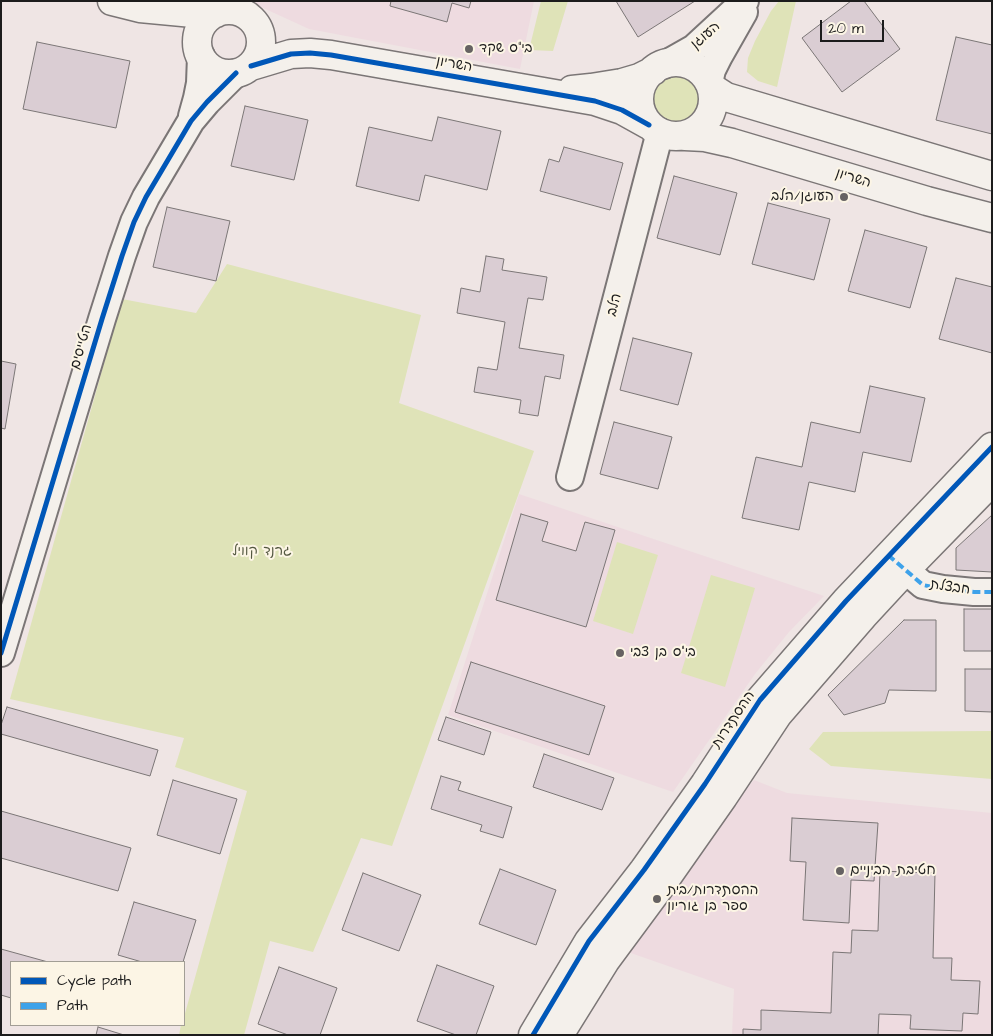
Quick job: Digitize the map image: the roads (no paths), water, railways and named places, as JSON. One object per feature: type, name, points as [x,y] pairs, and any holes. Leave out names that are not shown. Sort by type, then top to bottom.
[{"type":"street","points":[[112,1],[140,8],[193,13],[216,13],[227,10],[238,12],[248,16],[260,34],[261,46],[258,57],[243,70],[225,74],[214,70],[209,66],[189,32],[140,8]]},
{"type":"street","name":"העוגן","points":[[658,68],[694,48],[745,1]]},
{"type":"street","name":"העוגן","points":[[711,85],[712,70],[715,63],[750,1]]},
{"type":"street","points":[[199,50],[198,34],[208,18],[216,13]]},
{"type":"street","name":"השריון","points":[[255,24],[331,55]]},
{"type":"street","name":"הטייסים","points":[[191,121],[200,84],[199,50]]},
{"type":"street","name":"השריון","points":[[243,70],[291,54],[310,53],[331,55],[595,101],[622,110],[665,131],[732,143],[927,201],[992,218]]},
{"type":"street","points":[[711,85],[714,100],[709,118],[691,134],[665,131],[645,120],[640,109],[639,97],[645,80],[658,68],[680,62],[695,67],[711,85],[726,96],[992,176]]},
{"type":"street","name":"השריון","points":[[544,92],[622,83],[639,78],[658,68]]},
{"type":"street","name":"הטייסים","points":[[1,653],[134,222],[146,197],[191,121],[206,102],[243,70]]},
{"type":"street","name":"הלב","points":[[570,477],[665,131]]},
{"type":"street","name":"ההסתדרות","points":[[559,1035],[605,961],[684,852],[778,714],[856,624],[897,563],[992,448]]},
{"type":"street","name":"ההסתדרות","points":[[533,1035],[589,941],[647,866],[705,784],[760,700],[846,601],[897,563],[992,480]]},
{"type":"street","name":"חבצלת","points":[[897,563],[923,585],[992,592]]},
{"type":"place","name":"בי\"ס שקד","points":[[469,49]]},
{"type":"place","name":"העוגן/הלב","points":[[844,197]]},
{"type":"place","name":"בי\"ס בן צבי","points":[[620,653]]},
{"type":"place","name":"חטיבת הביניים","points":[[840,871]]},
{"type":"place","name":"ההסתדרות/בית ספר בן גוריון","points":[[657,899]]},
{"type":"park label","name":"גרנד קוויל","points":[[262,552]]}]
